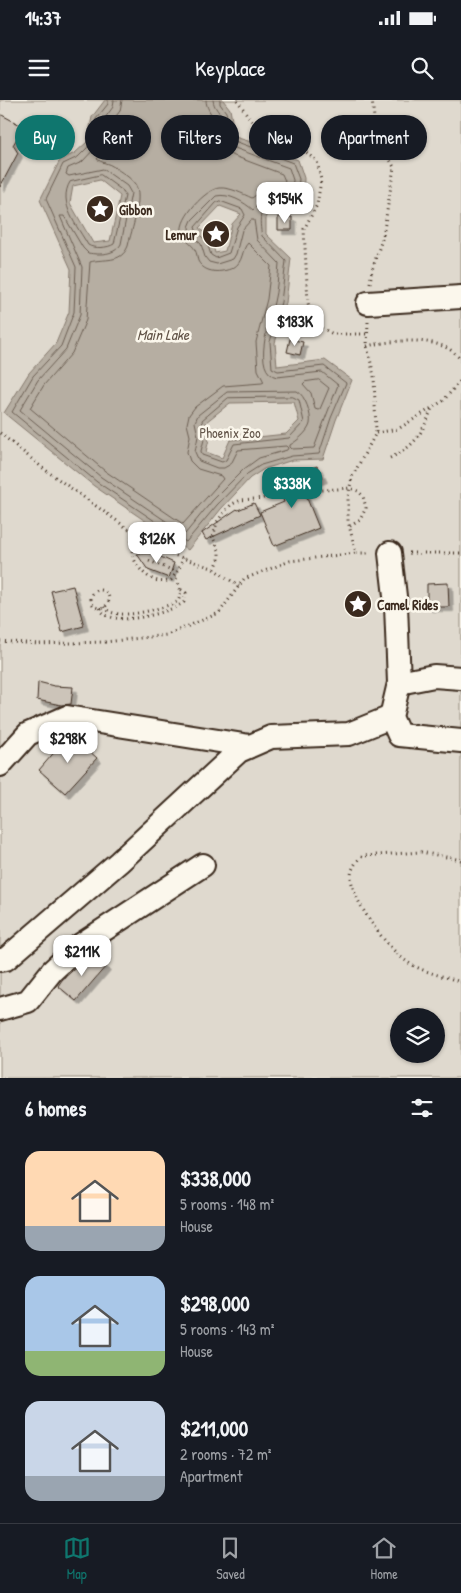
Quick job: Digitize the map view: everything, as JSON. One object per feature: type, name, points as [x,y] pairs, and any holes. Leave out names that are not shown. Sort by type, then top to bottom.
[{"type":"lane","points":[[368,303],[461,297]]},
{"type":"lane","points":[[390,553],[396,606],[399,683],[391,717],[399,735],[461,741]]},
{"type":"lane","points":[[399,683],[434,676],[461,678]]},
{"type":"lane","points":[[0,960],[6,959],[14,953],[120,862],[239,752],[271,737],[349,734],[391,717]]},
{"type":"lane","points":[[0,766],[28,734],[67,718],[250,746]]},
{"type":"lane","points":[[0,1009],[28,1001],[52,971],[79,946],[203,865]]},
{"type":"path","points":[[236,100],[256,126],[296,144],[318,161],[321,180],[317,205],[304,229],[308,303],[314,324],[333,334],[368,334]]},
{"type":"path","points":[[356,553],[349,527],[348,497],[352,477],[376,433],[374,376],[367,346],[368,303],[372,270],[383,236],[394,167],[376,135],[372,100]]},
{"type":"path","points":[[367,346],[392,340],[439,344],[452,351],[461,362]]},
{"type":"path","points":[[376,433],[398,429],[443,401],[461,380]]},
{"type":"path","points":[[390,458],[402,453],[418,439],[433,407]]},
{"type":"path","points":[[0,432],[44,469],[133,531],[168,553],[214,569],[239,586]]},
{"type":"path","points":[[214,569],[220,555],[215,544],[214,534],[218,522],[232,504],[241,500],[276,497],[317,490],[350,488],[358,491],[363,496],[366,508],[360,520],[349,527]]},
{"type":"path","points":[[133,531],[131,548],[134,558],[146,576],[160,582],[167,582],[177,572],[183,558]]},
{"type":"path","points":[[0,641],[38,644],[105,642],[167,634],[219,613],[244,579],[290,561],[356,553],[461,553]]},
{"type":"path","points":[[149,561],[177,572]]},
{"type":"path","points":[[102,607],[109,600],[109,596],[107,592],[99,590],[93,594],[91,601],[96,607],[102,607],[112,613],[142,612],[177,602],[181,594],[174,576]]},
{"type":"path","points":[[102,607],[102,612],[110,618],[142,617],[181,605],[186,599],[186,593],[180,589]]},
{"type":"path","points":[[461,860],[421,852],[363,856],[356,861],[351,873],[352,889],[369,919],[388,944],[407,962],[461,982]]},
{"type":"green space","name":"Phoenix Zoo","points":[[0,100],[461,100],[461,1078],[0,1078]]},
{"type":"water","name":"Main Lake","points":[[105,100],[223,100],[230,109],[231,115],[161,115],[161,160],[239,160],[239,138],[249,141],[249,160],[298,160],[304,178],[303,203],[275,204],[266,212],[266,234],[291,258],[286,303],[275,343],[277,366],[325,360],[352,380],[323,459],[293,460],[264,469],[250,478],[221,509],[188,550],[94,486],[4,413],[29,373],[56,343],[69,312],[71,269],[40,200],[60,160],[75,160],[75,153],[85,144],[85,160],[151,160],[151,115],[94,115]],"holes":[[[100,180],[120,196],[110,241],[93,243],[70,203],[73,186]],[[220,206],[241,214],[232,224],[225,251],[215,253],[211,237],[199,228]],[[294,402],[299,421],[286,434],[230,440],[222,458],[206,452],[210,435],[206,422],[230,403]]]},
{"type":"building","points":[[0,114],[15,122],[15,142],[13,145],[15,148],[15,159],[0,187]]},
{"type":"building","points":[[278,217],[292,217],[292,230],[278,230]]},
{"type":"building","points":[[290,339],[303,342],[300,355],[287,352]]},
{"type":"building","points":[[317,466],[323,478],[302,486],[319,528],[274,546],[260,512],[284,502],[276,481]]},
{"type":"building","points":[[254,503],[260,515],[206,540],[202,533],[237,509]]},
{"type":"building","points":[[152,553],[174,563],[169,578],[148,570],[137,554]]},
{"type":"building","points":[[448,583],[449,607],[427,607],[427,584]]},
{"type":"building","points":[[73,586],[84,626],[62,632],[51,591]]},
{"type":"building","points":[[38,682],[54,686],[73,687],[71,704],[61,705],[37,700]]},
{"type":"building","points":[[70,734],[97,758],[65,793],[39,770]]},
{"type":"building","points":[[91,954],[106,966],[76,1001],[58,986],[62,980]]},
{"type":"place","name":"Gibbon","points":[[100,209]]},
{"type":"place","name":"Lemur","points":[[216,234]]},
{"type":"place","name":"Camel Rides","points":[[358,604]]}]
